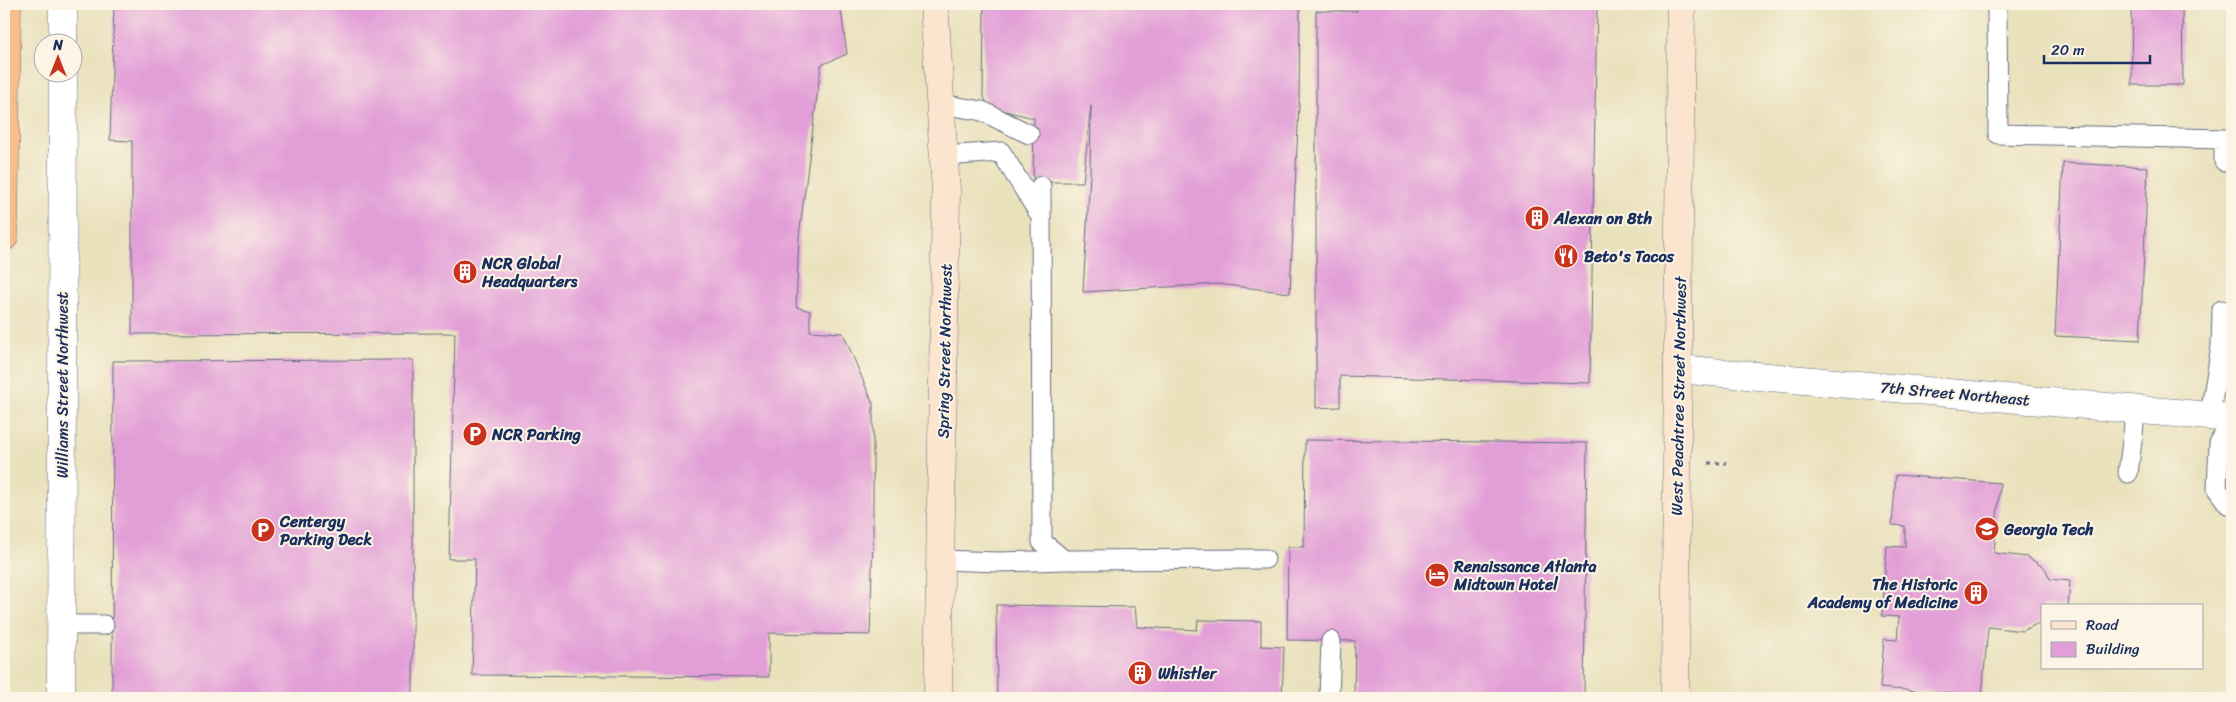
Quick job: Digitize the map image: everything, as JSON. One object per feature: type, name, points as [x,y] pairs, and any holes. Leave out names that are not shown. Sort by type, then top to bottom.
[{"type":"highway","points":[[4,237],[7,4]]},
{"type":"main road","name":"Spring Street Northwest","points":[[934,4],[946,191],[938,698]]},
{"type":"main road","name":"West Peachtree Street Northwest","points":[[1675,698],[1681,4]]},
{"type":"street","points":[[63,4],[63,32]]},
{"type":"street","name":"Williams Street Northwest","points":[[61,698],[63,82]]},
{"type":"street","name":"7th Street Northeast","points":[[1678,369],[2225,418]]},
{"type":"lane","points":[[1997,4],[1998,134],[2228,139],[2224,161]]},
{"type":"lane","points":[[941,104],[982,111],[1028,134]]},
{"type":"lane","points":[[944,156],[1001,152],[1040,215]]},
{"type":"lane","points":[[1041,186],[1042,542],[1064,560]]},
{"type":"lane","points":[[2222,310],[2227,342],[2225,418],[2219,443],[2217,489],[2231,501]]},
{"type":"lane","points":[[2128,473],[2136,409]]},
{"type":"lane","points":[[940,560],[998,562],[1265,559]]},
{"type":"lane","points":[[62,625],[104,625]]},
{"type":"lane","points":[[1329,698],[1331,641]]},
{"type":"building","name":"NCR Global Headquarters","points":[[114,4],[840,4],[847,54],[821,65],[799,236],[796,307],[810,311],[810,331],[843,333],[873,404],[873,537],[870,635],[769,633],[769,677],[472,675],[475,559],[449,559],[455,333],[132,334],[132,141],[110,140]]},
{"type":"building","points":[[984,4],[1300,4],[1299,105],[1290,293],[1218,284],[1083,292],[1090,175],[1091,106],[1083,182],[1033,182],[1034,118],[1005,111],[1007,118],[988,105],[983,95]]},
{"type":"building","points":[[1357,4],[1597,4],[1590,383],[1340,376],[1340,407],[1316,408],[1316,11],[1357,11]]},
{"type":"building","points":[[2131,4],[2182,4],[2183,85],[2132,85]]},
{"type":"building","points":[[2063,163],[2148,167],[2140,340],[2055,336]]},
{"type":"building","name":"Centergy Parking Deck","points":[[413,360],[413,698],[112,698],[113,361]]},
{"type":"building","points":[[1305,440],[1587,443],[1584,698],[1354,698],[1355,641],[1287,640],[1288,547],[1304,547]]},
{"type":"building","name":"The Historic Academy of Medicine","points":[[1896,475],[2000,483],[1994,553],[2027,557],[2045,568],[2050,579],[2070,581],[2068,604],[2041,604],[2041,622],[2022,631],[1988,627],[1982,696],[1880,688],[1884,639],[1897,640],[1899,617],[1882,616],[1887,546],[1905,547],[1905,526],[1892,525]]},
{"type":"building","name":"Whistler","points":[[996,605],[1135,607],[1137,627],[1197,630],[1198,620],[1261,621],[1261,646],[1284,647],[1282,698],[997,698]]},
{"type":"place","name":"Alexan on 8th","points":[[1537,218]]},
{"type":"place","name":"Beto's Tacos","points":[[1566,256]]},
{"type":"place","name":"NCR Global Headquarters","points":[[465,272]]},
{"type":"place","name":"NCR Parking","points":[[475,434]]},
{"type":"place","name":"Georgia Tech","points":[[1987,529]]},
{"type":"place","name":"Centergy Parking Deck","points":[[263,530]]},
{"type":"place","name":"Renaissance Atlanta Midtown Hotel","points":[[1437,575]]},
{"type":"place","name":"The Historic Academy of Medicine","points":[[1976,593]]},
{"type":"place","name":"Whistler","points":[[1140,673]]}]
